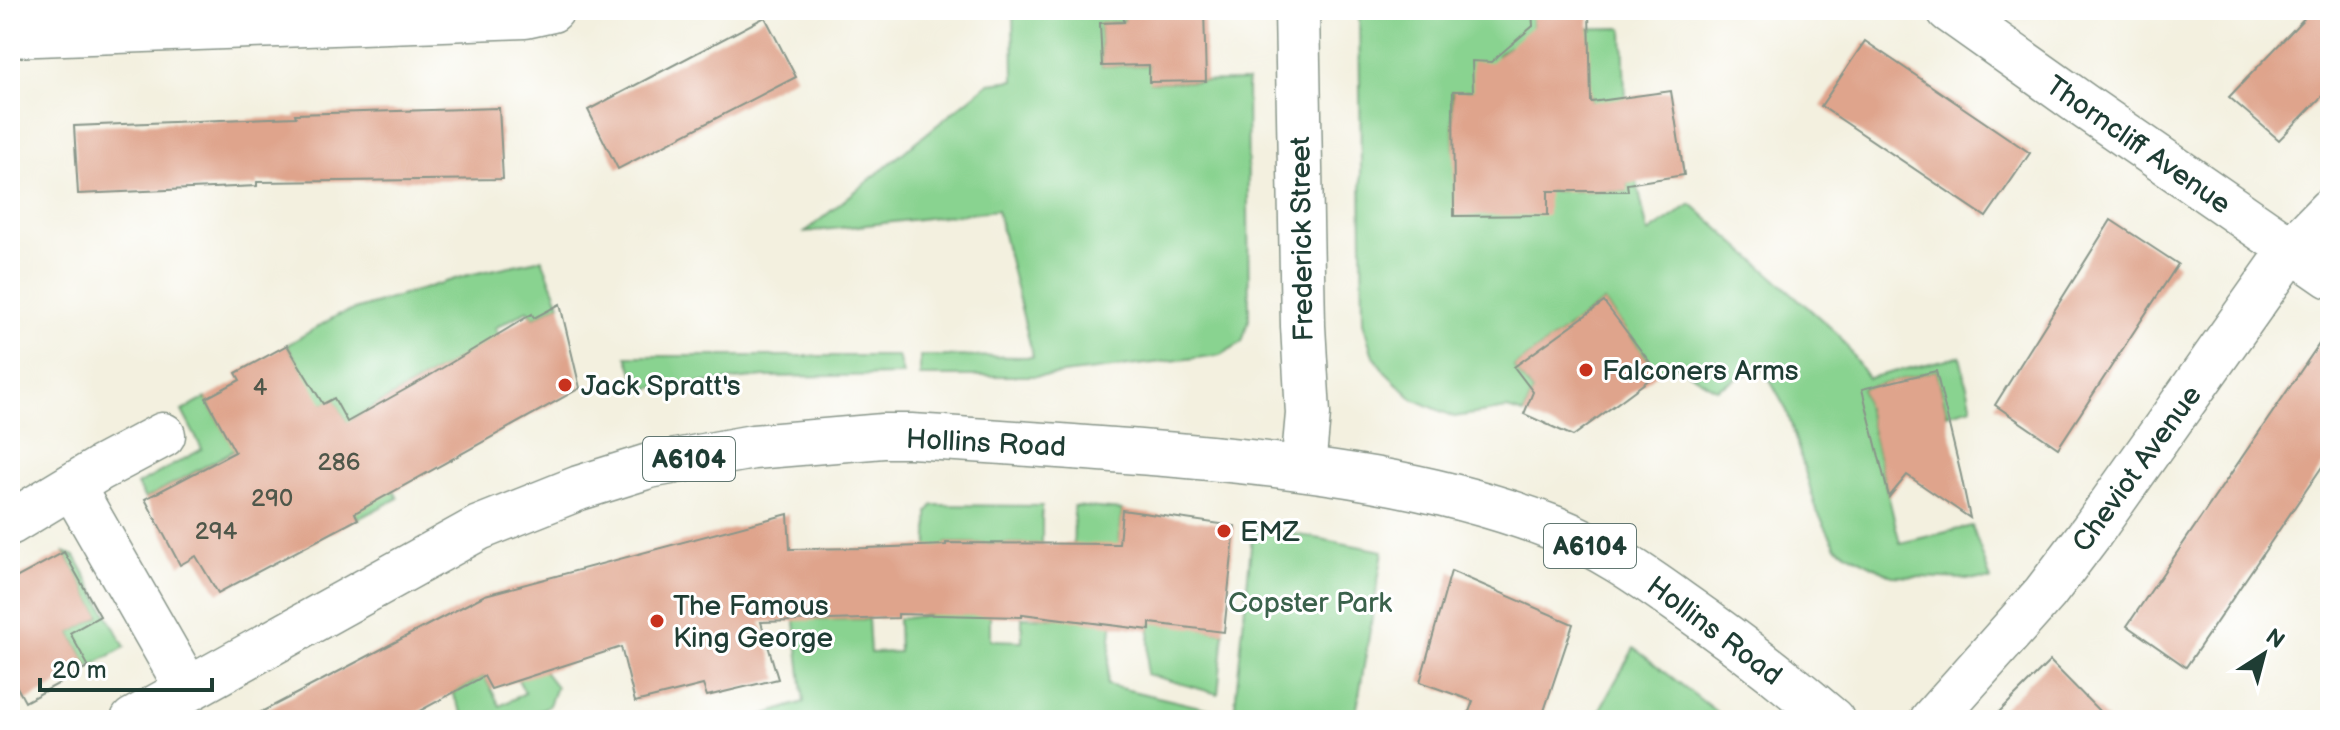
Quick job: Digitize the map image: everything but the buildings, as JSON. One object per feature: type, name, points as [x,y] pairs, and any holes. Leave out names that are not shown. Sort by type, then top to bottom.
[{"type":"main road","points":[[10,35],[525,16],[552,10]]},
{"type":"main road","name":"Frederick Street","points":[[1297,10],[1303,326],[1308,414],[1303,468]]},
{"type":"main road","name":"Thorncliff Avenue","points":[[1949,10],[2330,276]]},
{"type":"main road","name":"Cheviot Avenue","points":[[1932,720],[2045,593],[2291,250],[2330,210]]},
{"type":"main road","points":[[10,523],[163,435]]},
{"type":"main road","name":"Hollins Road","points":[[133,720],[479,528],[579,488],[649,466],[753,447],[911,436],[1107,449],[1303,468],[1440,493],[1556,529],[1627,565],[1728,636],[1832,720]]},
{"type":"main road","points":[[72,486],[188,689]]},
{"type":"green space","points":[[1013,10],[1123,10],[1124,22],[1100,23],[1102,66],[1149,65],[1150,82],[1247,81],[1249,320],[1242,342],[1220,355],[1046,376],[920,376],[920,356],[1033,357],[997,210],[805,232],[989,83],[1014,80]]},
{"type":"green space","points":[[1359,10],[1533,10],[1533,29],[1623,28],[1625,98],[1648,233],[1691,204],[1839,335],[1868,378],[1960,356],[1972,407],[1947,414],[1936,371],[1862,389],[1900,543],[1972,526],[1991,580],[1892,576],[1836,547],[1817,511],[1787,411],[1762,366],[1716,389],[1672,363],[1658,373],[1604,302],[1514,367],[1533,392],[1524,414],[1507,409],[1454,417],[1413,399],[1385,372],[1372,353],[1363,322]],"holes":[[[1508,47],[1521,47],[1529,95],[1591,95],[1591,153],[1627,153],[1627,191],[1548,191],[1454,153],[1452,92],[1473,91],[1498,63],[1498,55]]]},
{"type":"green space","points":[[542,259],[560,304],[534,318],[528,310],[495,328],[499,336],[352,419],[398,498],[358,519],[338,480],[369,463],[334,399],[302,415],[303,372],[287,345],[338,315],[468,275]]},
{"type":"green space","points":[[627,356],[898,356],[903,375],[764,377],[639,389]]},
{"type":"green space","points":[[206,398],[235,450],[145,499],[137,485],[202,449],[182,411]]},
{"type":"green space","name":"Copster Park","points":[[933,505],[1042,506],[1042,544],[946,543],[990,616],[990,640],[1022,641],[1022,617],[1063,618],[1073,586],[1074,506],[1122,510],[1107,685],[1234,715],[1253,526],[1383,551],[1355,720],[748,720],[804,702],[793,604],[817,620],[868,619],[870,653],[899,652],[898,619],[928,615],[928,512]]},
{"type":"green space","points":[[64,552],[75,556],[125,647],[89,667],[70,633],[100,616]]},
{"type":"green space","points":[[1151,619],[1224,632],[1218,694],[1146,674]]},
{"type":"green space","points":[[1634,648],[1727,720],[1594,720]]},
{"type":"green space","points":[[529,652],[556,687],[549,705],[522,720],[466,720],[452,693],[484,676],[500,706],[525,693],[509,662]]},
{"type":"place","name":"Falconers Arms","points":[[1586,370]]},
{"type":"place","name":"Jack Spratt's","points":[[565,385]]},
{"type":"place","name":"EMZ","points":[[1224,531]]},
{"type":"place","name":"The Famous King George","points":[[657,621]]}]
